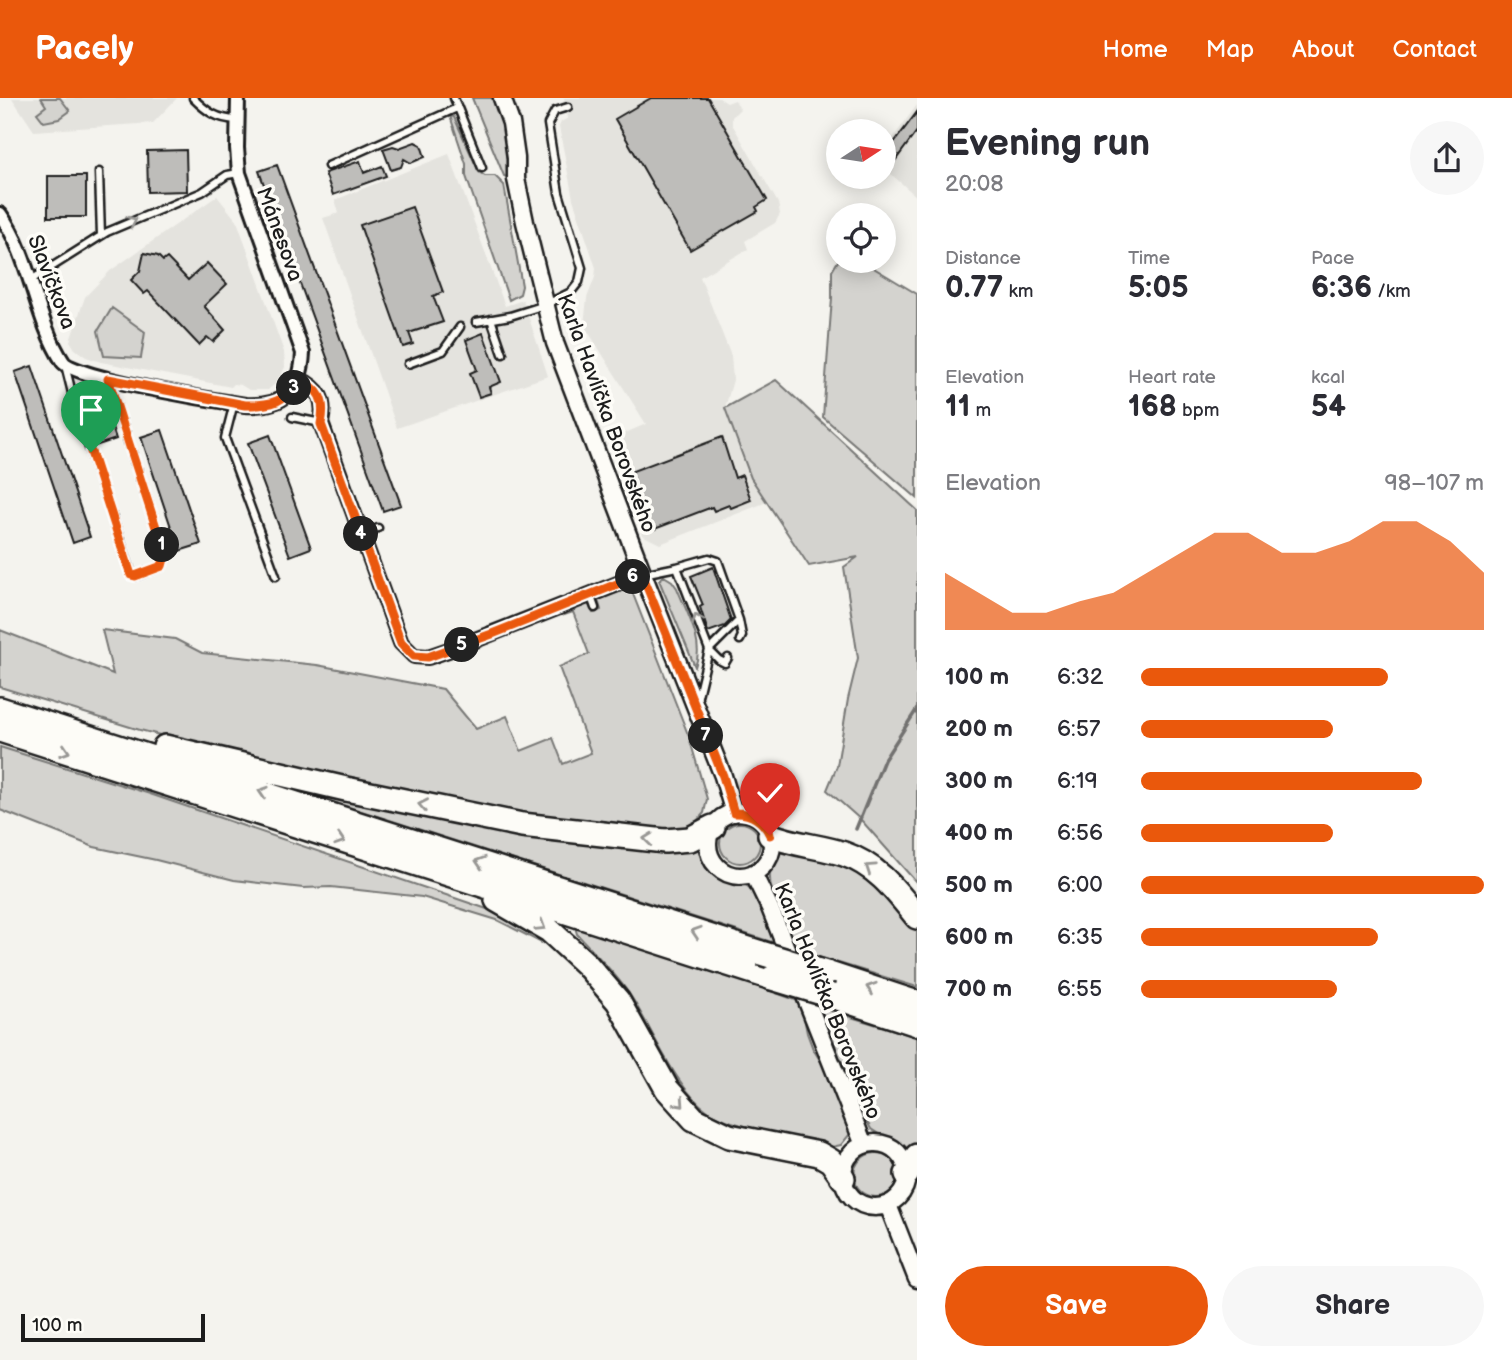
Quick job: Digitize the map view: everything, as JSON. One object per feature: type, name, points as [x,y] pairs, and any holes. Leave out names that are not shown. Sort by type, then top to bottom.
[{"type":"highway","points":[[0,709],[917,1003]]},
{"type":"highway","points":[[62,728],[522,825],[665,841],[690,839],[713,827]]},
{"type":"highway","points":[[0,730],[917,1024]]},
{"type":"highway","points":[[770,835],[783,841],[845,854],[859,860],[888,881],[917,917]]},
{"type":"highway","points":[[461,879],[549,930],[587,965],[618,1001],[667,1089],[694,1119],[729,1136],[819,1154],[831,1161],[843,1178]]},
{"type":"street","name":"Mánesova","points":[[238,98],[239,173],[303,353],[299,379]]},
{"type":"street","name":"Karla Havlíčka Borovského","points":[[502,98],[511,122],[516,179],[545,305],[566,373],[642,574],[723,776],[734,813]]},
{"type":"street","name":"Slavíčkova","points":[[0,214],[20,248],[51,336],[65,365]]},
{"type":"street","points":[[65,365],[108,379],[260,406],[275,403],[287,396],[299,379],[312,385],[324,410],[321,424],[401,643],[421,658],[642,574]]},
{"type":"street","points":[[734,813],[757,817],[770,835],[769,857],[753,873],[737,876],[722,871],[716,865],[711,859],[708,843],[713,827],[722,818],[734,813]]},
{"type":"street","name":"Karla Havlíčka Borovského","points":[[753,873],[770,908],[864,1145]]},
{"type":"street","points":[[874,1143],[893,1148],[912,1165],[902,1192],[888,1205],[868,1207],[859,1203],[845,1188],[843,1178],[848,1158],[864,1145],[874,1143]]},
{"type":"street","points":[[888,1205],[917,1279]]},
{"type":"lane","points":[[193,98],[216,117],[237,120]]},
{"type":"lane","points":[[454,98],[482,168]]},
{"type":"lane","points":[[476,321],[545,305],[576,288],[582,268],[559,193],[548,124],[555,111],[568,107]]},
{"type":"lane","points":[[328,166],[457,108]]},
{"type":"lane","points":[[99,172],[101,236]]},
{"type":"lane","points":[[31,280],[101,236],[202,192],[227,175],[239,173]]},
{"type":"lane","points":[[491,319],[503,354]]},
{"type":"lane","points":[[408,365],[443,351],[460,327]]},
{"type":"lane","name":"Slavíčkova","points":[[65,365],[76,409],[131,575],[135,576],[162,566],[165,555],[108,379]]},
{"type":"lane","points":[[234,403],[225,438],[276,576]]},
{"type":"lane","points":[[292,417],[321,424]]},
{"type":"lane","points":[[361,535],[378,528]]},
{"type":"lane","points":[[642,574],[709,558],[718,561],[739,620],[743,636],[740,639]]},
{"type":"lane","points":[[677,567],[709,650],[725,663],[728,659]]},
{"type":"lane","points":[[590,594],[595,608]]},
{"type":"lane","points":[[695,708],[709,650],[739,620]]},
{"type":"shaded area","points":[[12,98],[177,98],[153,123],[34,131]]},
{"type":"shaded area","points":[[41,98],[60,98],[70,111],[59,119],[44,122],[37,113],[46,106]]},
{"type":"shaded area","points":[[472,98],[496,98],[506,129],[507,177],[504,176]]},
{"type":"shaded area","points":[[564,98],[719,98],[727,103],[735,100],[740,109],[732,117],[732,124],[778,203],[780,214],[775,223],[745,241],[748,249],[700,277],[731,356],[733,380],[725,408],[751,478],[767,502],[660,544],[642,535],[611,439],[646,424],[584,325],[587,298],[596,268],[573,199],[559,127],[561,122],[568,118]]},
{"type":"shaded area","points":[[917,105],[917,197],[896,179],[896,134]]},
{"type":"shaded area","points":[[450,116],[454,117],[479,172],[485,176],[495,176],[504,185],[522,286],[520,294],[509,300],[466,176],[466,164]]},
{"type":"shaded area","points":[[449,154],[505,306],[523,300],[548,376],[397,428],[323,218],[339,213],[335,200]]},
{"type":"shaded area","points":[[217,196],[237,221],[284,352],[285,367],[278,381],[268,390],[249,390],[241,385],[234,384],[231,387],[101,362],[86,357],[75,349],[70,341],[85,297],[110,271]]},
{"type":"shaded area","points":[[832,273],[882,273],[917,294],[917,498],[823,417]]},
{"type":"shaded area","points":[[112,308],[145,332],[141,358],[104,356],[98,331]]},
{"type":"shaded area","points":[[776,380],[917,510],[917,883],[862,821],[827,790],[837,766],[858,658],[844,567],[858,557],[809,566],[751,478],[725,408]]},
{"type":"shaded area","points":[[664,576],[677,588],[693,627],[698,648],[695,667],[659,580]]},
{"type":"shaded area","points":[[629,584],[689,737],[707,799],[704,813],[695,823],[680,831],[490,812],[262,761],[140,730],[0,687],[0,630],[113,674],[102,630],[175,639],[202,653],[317,665],[443,689],[476,729],[507,716],[521,751],[553,738],[563,764],[591,753],[559,667],[589,654],[573,612],[564,615],[564,611],[587,601],[593,613],[601,610],[597,597]]},
{"type":"shaded area","points":[[0,747],[150,794],[487,909],[534,933],[540,942],[497,920],[422,897],[234,880],[94,847],[0,810]]},
{"type":"shaded area","points":[[277,784],[552,832],[679,851],[702,848],[710,866],[744,884],[756,895],[778,944]]},
{"type":"shaded area","points":[[740,823],[754,829],[760,843],[754,857],[740,863],[726,857],[720,843],[726,829]]},
{"type":"shaded area","points":[[786,850],[864,870],[917,927],[917,987],[796,950],[779,912],[770,882],[778,851]]},
{"type":"shaded area","points":[[579,926],[801,1002],[807,1033],[813,1049],[830,1076],[849,1122],[850,1134],[841,1145],[832,1147],[751,1128],[708,1111],[685,1089],[624,987],[577,934],[575,927]]},
{"type":"shaded area","points":[[821,1008],[917,1037],[917,1142],[905,1151],[871,1129],[858,1105]]},
{"type":"shaded area","points":[[876,1153],[891,1160],[898,1175],[891,1190],[876,1197],[861,1190],[854,1175],[861,1160]]},
{"type":"building","points":[[651,98],[708,98],[767,200],[756,207],[758,211],[690,250],[615,119]]},
{"type":"building","points":[[917,112],[917,131],[896,160],[896,140]]},
{"type":"building","points":[[415,142],[421,145],[425,157],[411,163],[404,159],[401,167],[391,170],[383,149],[393,146],[399,148]]},
{"type":"building","points":[[186,150],[187,191],[148,192],[147,151]]},
{"type":"building","points":[[360,161],[364,173],[382,166],[386,176],[333,195],[325,173]]},
{"type":"building","points":[[277,165],[401,505],[383,511],[259,171]]},
{"type":"building","points":[[48,176],[86,176],[86,217],[48,217]]},
{"type":"building","points":[[412,207],[443,292],[433,296],[443,322],[409,333],[413,344],[403,347],[360,225]]},
{"type":"building","points":[[144,253],[158,256],[163,261],[167,258],[188,280],[207,263],[227,284],[204,306],[225,330],[213,342],[207,337],[199,345],[148,291],[144,294],[131,280],[140,271]]},
{"type":"building","points":[[483,333],[501,382],[489,387],[491,393],[479,397],[470,373],[477,370],[466,340]]},
{"type":"building","points":[[32,366],[90,537],[73,543],[15,372]]},
{"type":"building","points":[[105,406],[116,439],[95,446],[84,413]]},
{"type":"building","points":[[162,430],[201,544],[179,551],[141,437]]},
{"type":"building","points":[[270,435],[311,548],[290,556],[248,443]]},
{"type":"building","points":[[722,437],[735,478],[742,475],[751,500],[731,508],[729,505],[714,511],[712,507],[652,530],[630,472]]},
{"type":"building","points":[[713,567],[731,620],[725,626],[708,632],[700,607],[703,605],[691,576]]},
{"type":"waterway","points":[[856,829],[884,760],[917,709]]},
{"type":"route","points":[[91,452],[131,575],[135,576],[162,566],[165,555],[108,379],[260,406],[281,401],[299,379],[312,385],[323,405],[321,424],[401,643],[406,649],[414,656],[428,657],[642,574],[723,776],[734,813],[757,817],[770,835]]}]
